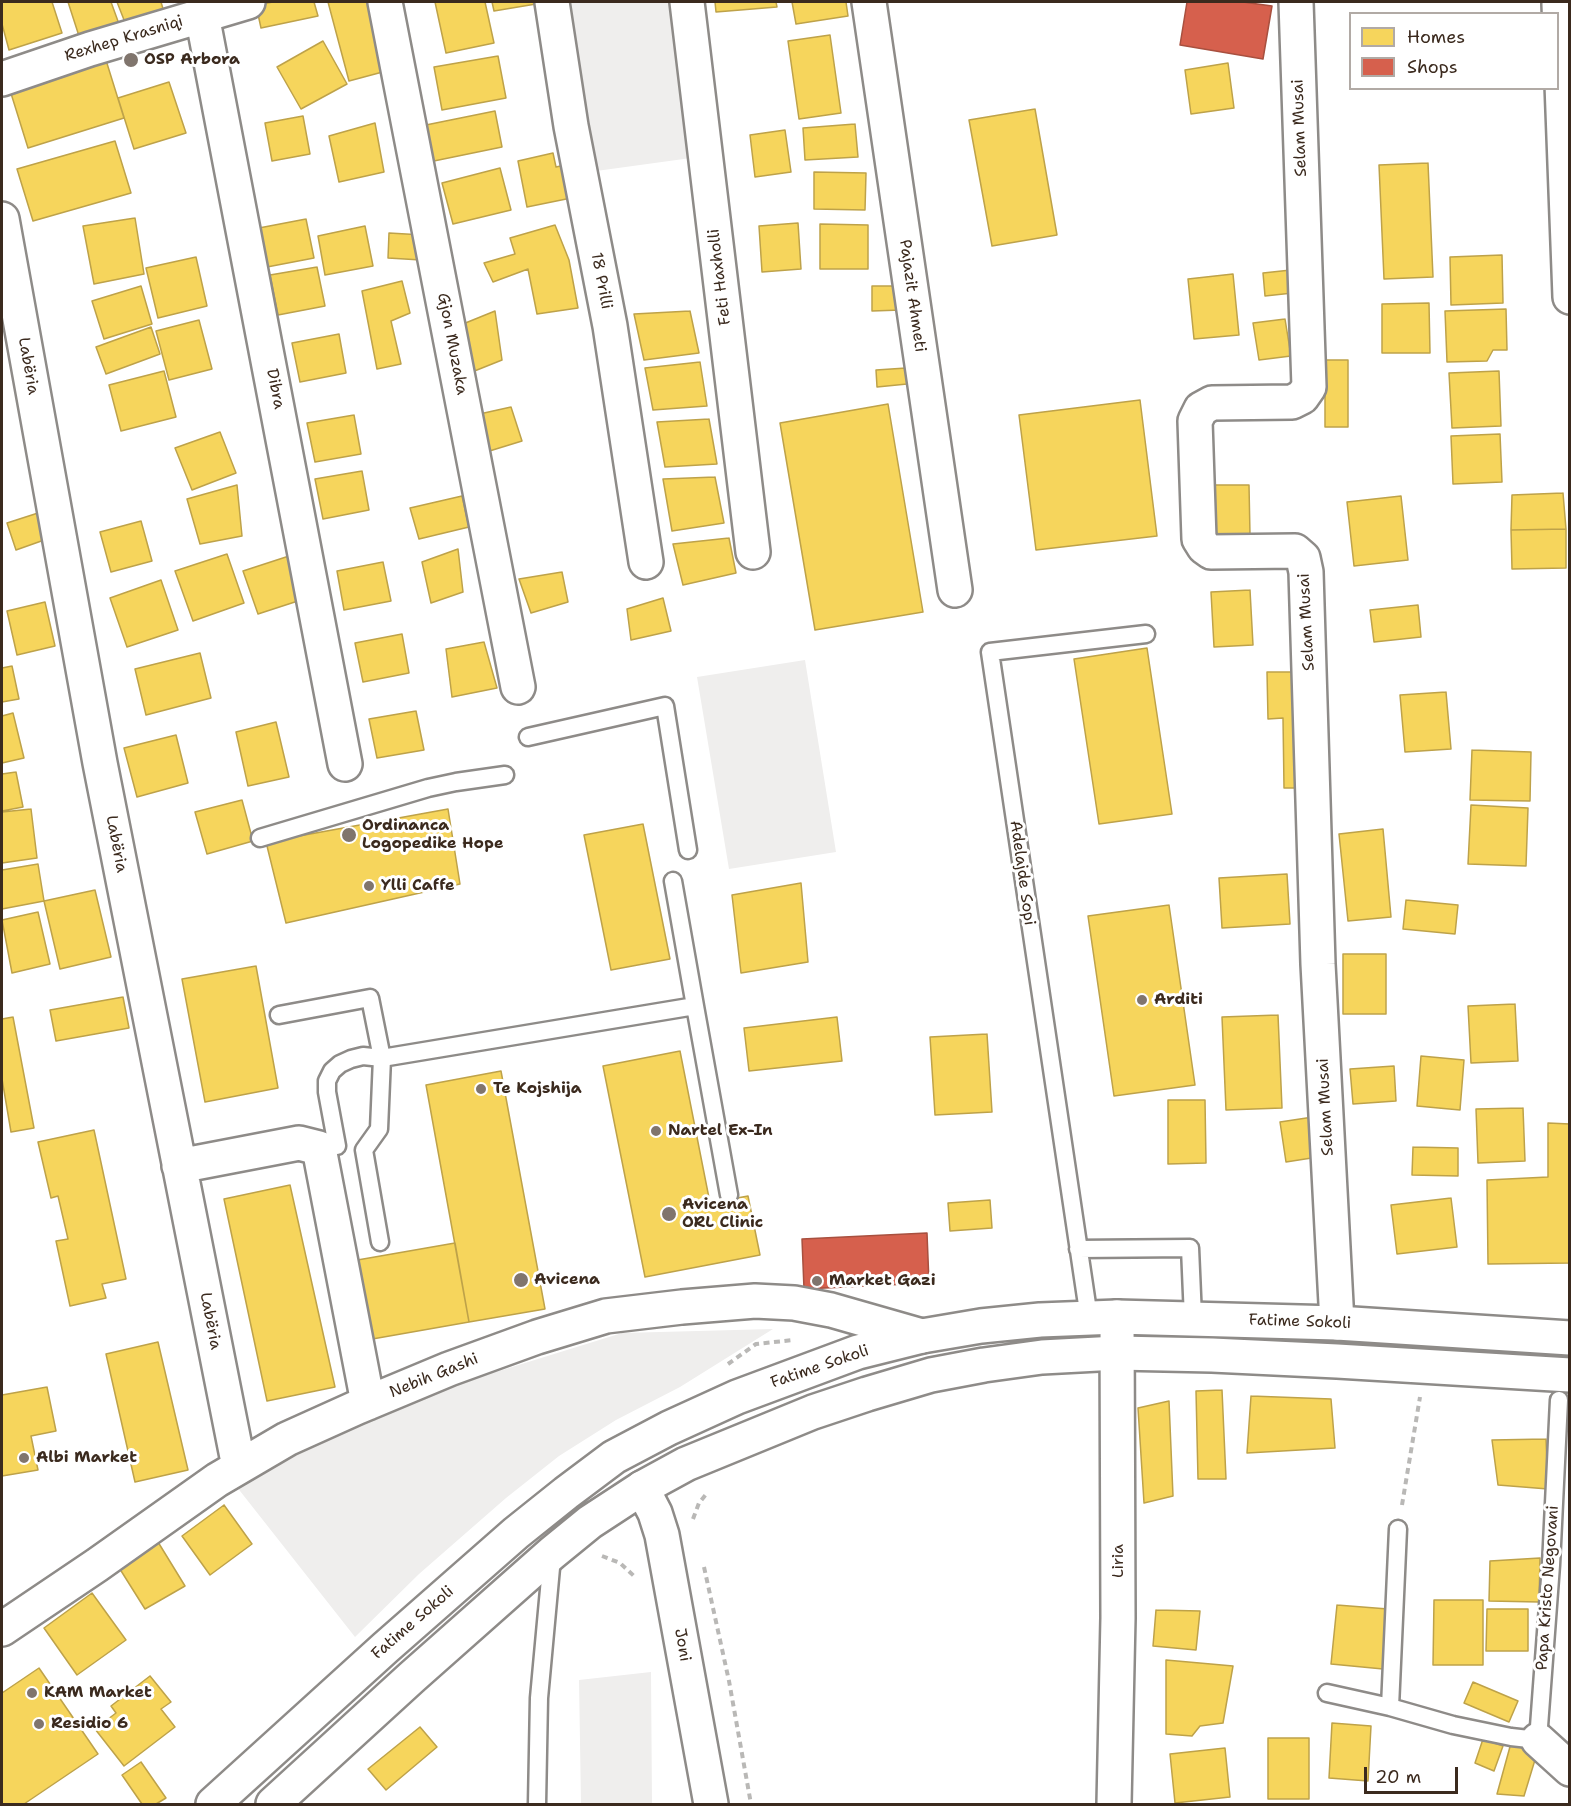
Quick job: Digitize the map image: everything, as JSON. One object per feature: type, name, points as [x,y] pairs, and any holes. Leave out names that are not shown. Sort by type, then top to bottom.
[{"type":"street","name":"Rexhep Krasniqi","points":[[2,79],[90,49],[248,2]]},
{"type":"street","name":"Gjon Muzaka","points":[[386,2],[518,687]]},
{"type":"street","name":"18 Prilli","points":[[552,2],[571,126],[609,326],[645,562]]},
{"type":"street","name":"Feti Haxholli","points":[[687,2],[753,552]]},
{"type":"street","name":"Pajazit Ahmeti","points":[[869,2],[955,590]]},
{"type":"street","name":"Selam Musai","points":[[1296,2],[1309,387],[1302,397],[1292,402],[1212,403],[1201,409],[1195,421],[1199,539],[1203,547],[1211,552],[1295,551],[1303,558],[1306,572],[1318,964],[1337,1323]]},
{"type":"street","name":"Dibra","points":[[202,15],[345,764]]},
{"type":"street","points":[[1559,53],[1569,297]]},
{"type":"street","name":"Labëria","points":[[2,219],[100,763],[239,1467]]},
{"type":"street","points":[[179,1166],[299,1143],[319,1148],[368,1403]]},
{"type":"street","name":"Nebih Gashi","points":[[2,1629],[217,1480],[287,1439],[460,1365],[606,1316],[755,1301],[794,1303],[831,1310],[922,1336]]},
{"type":"street","name":"Fatime Sokoli","points":[[213,1804],[516,1533],[615,1457],[669,1428],[737,1397],[858,1352],[922,1336],[981,1326],[1040,1320],[1103,1318],[1193,1318],[1337,1323],[1569,1338]]},
{"type":"street","name":"Liria","points":[[1103,1318],[1117,1353],[1119,1606],[1114,1804]]},
{"type":"street","points":[[273,1804],[412,1677],[590,1522],[642,1488],[686,1464],[813,1412],[867,1394],[931,1376],[984,1365],[1042,1357],[1117,1353],[1325,1360],[1564,1388]]},
{"type":"street","points":[[701,1413],[719,1450]]},
{"type":"street","name":"Joni","points":[[642,1488],[655,1513],[662,1535],[711,1804]]},
{"type":"street","points":[[1538,1740],[1569,1769]]},
{"type":"lane","name":"Adelajde Sopi","points":[[1103,1318],[1078,1249],[990,652],[1146,634]]},
{"type":"lane","points":[[528,737],[665,706],[688,850]]},
{"type":"lane","points":[[260,838],[428,788],[505,775]]},
{"type":"lane","points":[[673,881],[729,1195]]},
{"type":"lane","points":[[279,1015],[370,998],[382,1058],[379,1129],[364,1150],[380,1242]]},
{"type":"lane","points":[[337,1146],[327,1081],[332,1071],[351,1059],[363,1056],[382,1058],[695,1006]]},
{"type":"lane","points":[[1078,1249],[1190,1248],[1193,1318]]},
{"type":"lane","name":"Papa Kristo Negovani","points":[[1538,1740],[1564,1388]]},
{"type":"lane","points":[[1390,1707],[1398,1530]]},
{"type":"lane","points":[[537,1804],[539,1698],[552,1553]]},
{"type":"lane","points":[[1327,1692],[1453,1725],[1538,1740]]},
{"type":"path","points":[[1398,1530],[1421,1391]]},
{"type":"path","points":[[691,1523],[699,1503],[713,1485]]},
{"type":"path","points":[[702,1562],[729,1681],[751,1804]]},
{"type":"shaded area","points":[[564,2],[669,2],[691,158],[589,172]]},
{"type":"shaded area","points":[[805,660],[836,852],[729,869],[697,677]]},
{"type":"shaded area","points":[[773,1329],[680,1387],[616,1420],[559,1456],[506,1498],[419,1574],[355,1637],[229,1477],[457,1384],[622,1333]]},
{"type":"shaded area","points":[[651,1672],[652,1804],[581,1804],[579,1680]]},
{"type":"building: Homes","points":[[2,2],[52,2],[62,33],[9,50],[2,24]]},
{"type":"building: Homes","points":[[68,2],[111,2],[119,24],[79,36]]},
{"type":"building: Homes","points":[[117,2],[161,2],[164,12],[126,25]]},
{"type":"building: Homes","points":[[273,2],[314,2],[318,16],[261,28],[256,5]]},
{"type":"building: Homes","points":[[328,2],[372,2],[390,70],[349,81]]},
{"type":"building: Homes","points":[[435,2],[485,2],[494,43],[446,53]]},
{"type":"building: Homes","points":[[492,2],[542,2],[542,3],[494,11]]},
{"type":"building: Homes","points":[[715,2],[776,2],[777,7],[716,12]]},
{"type":"building: Homes","points":[[792,2],[846,2],[848,16],[796,24]]},
{"type":"building: Homes","points":[[830,35],[841,113],[799,119],[788,41]]},
{"type":"building: Homes","points":[[323,41],[347,84],[301,109],[277,67]]},
{"type":"building: Homes","points":[[498,56],[506,98],[442,110],[434,67]]},
{"type":"building: Homes","points":[[105,57],[124,118],[28,148],[9,87]]},
{"type":"building: Homes","points":[[1228,63],[1234,108],[1191,114],[1185,70]]},
{"type":"building: Homes","points":[[169,82],[186,133],[134,149],[118,98]]},
{"type":"building: Homes","points":[[1035,109],[1057,235],[992,246],[969,120]]},
{"type":"building: Homes","points":[[495,111],[502,147],[429,162],[421,126]]},
{"type":"building: Homes","points":[[303,116],[310,154],[272,161],[265,123]]},
{"type":"building: Homes","points":[[375,123],[384,172],[339,182],[329,136]]},
{"type":"building: Homes","points":[[855,124],[858,157],[805,160],[803,128]]},
{"type":"building: Homes","points":[[785,130],[791,172],[755,177],[750,135]]},
{"type":"building: Homes","points":[[115,141],[131,193],[33,221],[17,169]]},
{"type":"building: Homes","points":[[553,153],[556,167],[574,163],[581,196],[527,207],[518,161]]},
{"type":"building: Homes","points":[[1428,163],[1433,277],[1384,279],[1379,165]]},
{"type":"building: Homes","points":[[500,168],[511,210],[453,224],[442,183]]},
{"type":"building: Homes","points":[[814,172],[866,173],[865,210],[814,209]]},
{"type":"building: Homes","points":[[135,218],[144,274],[94,284],[83,226]]},
{"type":"building: Homes","points":[[306,219],[314,258],[267,267],[259,228]]},
{"type":"building: Homes","points":[[798,223],[801,269],[762,272],[759,226]]},
{"type":"building: Homes","points":[[820,224],[868,225],[868,269],[820,269]]},
{"type":"building: Homes","points":[[555,225],[569,260],[578,308],[537,314],[528,269],[493,282],[484,263],[515,254],[510,238]]},
{"type":"building: Homes","points":[[365,226],[373,266],[325,275],[318,236]]},
{"type":"building: Homes","points":[[389,233],[423,235],[421,260],[388,258]]},
{"type":"building: Homes","points":[[1502,255],[1503,303],[1451,305],[1450,257]]},
{"type":"building: Homes","points":[[196,257],[207,306],[158,318],[146,268]]},
{"type":"building: Homes","points":[[317,267],[325,306],[278,315],[270,275]]},
{"type":"building: Homes","points":[[1300,269],[1302,292],[1265,296],[1263,273]]},
{"type":"building: Homes","points":[[1233,274],[1239,335],[1194,339],[1188,279]]},
{"type":"building: Homes","points":[[402,281],[410,313],[391,321],[401,364],[377,369],[362,291]]},
{"type":"building: Homes","points":[[141,286],[152,324],[104,339],[92,301]]},
{"type":"building: Homes","points":[[872,286],[901,286],[901,310],[872,311]]},
{"type":"building: Homes","points":[[1429,303],[1430,353],[1382,353],[1382,304]]},
{"type":"building: Homes","points":[[1506,309],[1507,350],[1493,350],[1487,361],[1447,362],[1445,311]]},
{"type":"building: Homes","points":[[495,311],[502,360],[467,374],[458,326]]},
{"type":"building: Homes","points":[[690,311],[699,353],[644,360],[634,314]]},
{"type":"building: Homes","points":[[1285,319],[1291,356],[1259,360],[1253,323]]},
{"type":"building: Homes","points":[[199,320],[212,369],[169,380],[156,331]]},
{"type":"building: Homes","points":[[151,327],[160,354],[106,374],[96,347]]},
{"type":"building: Homes","points":[[339,334],[346,373],[300,382],[292,343]]},
{"type":"building: Homes","points":[[1325,360],[1348,360],[1348,427],[1325,427]]},
{"type":"building: Homes","points":[[700,362],[707,406],[653,410],[645,368]]},
{"type":"building: Homes","points":[[906,368],[907,384],[877,387],[876,370]]},
{"type":"building: Homes","points":[[164,371],[176,417],[121,431],[109,385]]},
{"type":"building: Homes","points":[[1499,371],[1501,426],[1452,428],[1449,373]]},
{"type":"building: Homes","points":[[1140,400],[1157,536],[1036,550],[1019,415]]},
{"type":"building: Homes","points":[[888,404],[923,612],[815,630],[780,423]]},
{"type":"building: Homes","points":[[511,407],[522,441],[483,453],[475,415]]},
{"type":"building: Homes","points":[[354,415],[361,454],[315,462],[307,423]]},
{"type":"building: Homes","points":[[709,419],[717,464],[665,467],[657,422]]},
{"type":"building: Homes","points":[[220,432],[236,473],[192,490],[175,448]]},
{"type":"building: Homes","points":[[1500,434],[1502,482],[1453,484],[1451,436]]},
{"type":"building: Homes","points":[[362,471],[369,510],[323,519],[315,479]]},
{"type":"building: Homes","points":[[715,477],[724,523],[672,531],[663,479]]},
{"type":"building: Homes","points":[[237,485],[242,536],[200,544],[187,499]]},
{"type":"building: Homes","points":[[1205,485],[1249,485],[1250,535],[1206,536]]},
{"type":"building: Homes","points":[[1563,493],[1566,529],[1511,530],[1512,495]]},
{"type":"building: Homes","points":[[462,496],[469,527],[419,539],[410,508]]},
{"type":"building: Homes","points":[[1401,496],[1408,560],[1354,566],[1347,502]]},
{"type":"building: Homes","points":[[38,513],[47,539],[16,550],[7,523]]},
{"type":"building: Homes","points":[[141,521],[152,561],[111,572],[100,532]]},
{"type":"building: Homes","points":[[1566,529],[1566,568],[1512,569],[1511,530]]},
{"type":"building: Homes","points":[[729,538],[736,573],[683,585],[673,544]]},
{"type":"building: Homes","points":[[458,549],[463,592],[431,603],[422,562]]},
{"type":"building: Homes","points":[[227,554],[244,603],[193,621],[175,571]]},
{"type":"building: Homes","points":[[289,556],[304,599],[258,614],[243,571]]},
{"type":"building: Homes","points":[[383,562],[391,601],[344,610],[337,571]]},
{"type":"building: Homes","points":[[562,572],[568,602],[531,613],[519,579]]},
{"type":"building: Homes","points":[[161,580],[178,630],[127,647],[110,598]]},
{"type":"building: Homes","points":[[1250,590],[1253,645],[1214,647],[1211,592]]},
{"type":"building: Homes","points":[[663,598],[671,631],[631,640],[627,609]]},
{"type":"building: Homes","points":[[45,602],[55,646],[17,655],[7,611]]},
{"type":"building: Homes","points":[[1418,605],[1421,637],[1374,642],[1370,610]]},
{"type":"building: Homes","points":[[402,634],[409,673],[363,682],[355,643]]},
{"type":"building: Homes","points":[[484,642],[497,688],[452,697],[446,649]]},
{"type":"building: Homes","points":[[1147,648],[1172,814],[1099,824],[1074,659]]},
{"type":"building: Homes","points":[[200,653],[211,698],[146,715],[135,669]]},
{"type":"building: Homes","points":[[12,666],[19,699],[2,702],[2,668]]},
{"type":"building: Homes","points":[[1267,672],[1301,672],[1302,788],[1284,788],[1283,718],[1268,719]]},
{"type":"building: Homes","points":[[1446,692],[1451,749],[1405,752],[1400,695]]},
{"type":"building: Homes","points":[[416,711],[424,750],[377,758],[369,719]]},
{"type":"building: Homes","points":[[13,713],[24,758],[2,763],[2,716]]},
{"type":"building: Homes","points":[[276,722],[289,777],[248,786],[236,732]]},
{"type":"building: Homes","points":[[176,735],[188,783],[137,797],[124,748]]},
{"type":"building: Homes","points":[[1472,750],[1531,752],[1530,801],[1470,800]]},
{"type":"building: Homes","points":[[16,772],[23,807],[2,811],[2,774]]},
{"type":"building: Homes","points":[[242,800],[253,841],[207,854],[195,812]]},
{"type":"building: Homes","points":[[1471,805],[1528,808],[1526,866],[1468,864]]},
{"type":"building: Homes","points":[[31,809],[37,858],[2,863],[2,812]]},
{"type":"building: Homes","points":[[448,809],[460,884],[286,923],[266,842]]},
{"type":"building: Homes","points":[[643,824],[670,959],[611,970],[584,835]]},
{"type":"building: Homes","points":[[1383,829],[1391,917],[1348,921],[1339,834]]},
{"type":"building: Homes","points":[[38,864],[44,901],[2,909],[2,870]]},
{"type":"building: Homes","points":[[1287,874],[1290,924],[1222,928],[1219,878]]},
{"type":"building: Homes","points":[[801,883],[808,962],[741,973],[732,895]]},
{"type":"building: Homes","points":[[95,890],[111,957],[60,969],[44,901]]},
{"type":"building: Homes","points":[[1406,900],[1458,905],[1455,934],[1403,929]]},
{"type":"building: Homes","name":"Arditi","points":[[1169,905],[1195,1085],[1114,1096],[1088,916]]},
{"type":"building: Homes","points":[[38,912],[50,964],[12,973],[2,920]]},
{"type":"building: Homes","points":[[1343,954],[1386,954],[1386,1014],[1343,1014]]},
{"type":"building: Homes","points":[[256,966],[278,1088],[205,1102],[182,979]]},
{"type":"building: Homes","points":[[123,997],[129,1028],[56,1041],[50,1010]]},
{"type":"building: Homes","points":[[1515,1004],[1518,1061],[1471,1063],[1468,1006]]},
{"type":"building: Homes","points":[[1278,1015],[1282,1108],[1226,1110],[1222,1017]]},
{"type":"building: Homes","points":[[13,1017],[34,1128],[11,1132],[2,1079],[2,1019]]},
{"type":"building: Homes","points":[[837,1017],[842,1061],[749,1071],[744,1028]]},
{"type":"building: Homes","points":[[987,1034],[992,1112],[935,1115],[930,1037]]},
{"type":"building: Homes","name":"Nartel Ex-In","points":[[680,1051],[710,1203],[748,1196],[760,1255],[645,1277],[603,1066]]},
{"type":"building: Homes","points":[[1421,1056],[1464,1060],[1460,1110],[1417,1106]]},
{"type":"building: Homes","points":[[1394,1066],[1396,1101],[1353,1104],[1350,1069]]},
{"type":"building: Homes","points":[[501,1071],[545,1309],[469,1322],[426,1085]]},
{"type":"building: Homes","points":[[1168,1100],[1205,1100],[1206,1163],[1168,1164]]},
{"type":"building: Homes","points":[[1523,1108],[1525,1161],[1478,1163],[1476,1109]]},
{"type":"building: Homes","points":[[1313,1117],[1318,1157],[1286,1162],[1280,1122]]},
{"type":"building: Homes","points":[[1548,1123],[1570,1124],[1570,1263],[1488,1264],[1487,1180],[1548,1177]]},
{"type":"building: Homes","points":[[94,1130],[126,1279],[102,1284],[106,1298],[70,1306],[56,1241],[68,1239],[58,1196],[51,1198],[38,1142]]},
{"type":"building: Homes","points":[[1413,1147],[1458,1148],[1458,1176],[1412,1175]]},
{"type":"building: Homes","points":[[290,1185],[335,1387],[267,1401],[224,1199]]},
{"type":"building: Homes","points":[[1451,1198],[1457,1247],[1397,1254],[1391,1205]]},
{"type":"building: Homes","points":[[990,1200],[992,1228],[950,1231],[948,1203]]},
{"type":"building: Homes","points":[[455,1243],[469,1322],[361,1341],[346,1262]]},
{"type":"building: Homes","points":[[158,1342],[188,1470],[135,1482],[106,1354]]},
{"type":"building: Homes","points":[[47,1387],[56,1431],[31,1436],[38,1470],[2,1476],[2,1395]]},
{"type":"building: Homes","points":[[1222,1390],[1226,1479],[1198,1479],[1196,1391]]},
{"type":"building: Homes","points":[[1251,1396],[1331,1399],[1335,1448],[1247,1453]]},
{"type":"building: Homes","points":[[1169,1401],[1173,1496],[1144,1503],[1138,1408]]},
{"type":"building: Homes","points":[[1546,1439],[1548,1489],[1498,1485],[1492,1440]]},
{"type":"building: Homes","points":[[224,1505],[252,1544],[210,1575],[182,1536]]},
{"type":"building: Homes","points":[[158,1542],[185,1586],[145,1609],[118,1566]]},
{"type":"building: Homes","points":[[1540,1558],[1539,1602],[1489,1601],[1490,1561]]},
{"type":"building: Homes","points":[[92,1593],[126,1640],[77,1675],[44,1628]]},
{"type":"building: Homes","points":[[1434,1600],[1483,1600],[1483,1665],[1433,1665]]},
{"type":"building: Homes","points":[[1337,1605],[1388,1609],[1383,1669],[1331,1664]]},
{"type":"building: Homes","points":[[1487,1609],[1528,1609],[1528,1651],[1486,1651]]},
{"type":"building: Homes","points":[[1156,1610],[1200,1611],[1196,1650],[1153,1646]]},
{"type":"building: Homes","points":[[1166,1660],[1233,1666],[1223,1723],[1200,1726],[1192,1736],[1166,1734]]},
{"type":"building: Homes","name":"Residio 6","points":[[39,1668],[98,1754],[24,1804],[2,1804],[2,1693]]},
{"type":"building: Homes","points":[[150,1676],[171,1702],[161,1709],[175,1727],[124,1766],[95,1729],[116,1713],[111,1706]]},
{"type":"building: Homes","points":[[1473,1682],[1518,1701],[1509,1722],[1464,1703]]},
{"type":"building: Homes","points":[[1332,1723],[1371,1726],[1368,1781],[1329,1778]]},
{"type":"building: Homes","points":[[420,1727],[437,1747],[386,1790],[368,1769]]},
{"type":"building: Homes","points":[[1268,1738],[1309,1738],[1309,1799],[1268,1799]]},
{"type":"building: Homes","points":[[1483,1739],[1503,1746],[1494,1771],[1475,1763]]},
{"type":"building: Homes","points":[[1511,1743],[1538,1750],[1524,1796],[1497,1794]]},
{"type":"building: Homes","points":[[1225,1748],[1230,1797],[1175,1803],[1170,1754]]},
{"type":"building: Homes","points":[[141,1762],[166,1798],[156,1804],[142,1804],[122,1775]]},
{"type":"building: Shops","points":[[1187,2],[1243,2],[1272,6],[1263,59],[1180,45]]},
{"type":"building: Shops","points":[[927,1233],[929,1283],[804,1289],[802,1239]]},
{"type":"place","name":"OSP Arbora","points":[[131,60]]},
{"type":"place","name":"Ordinanca Logopedike Hope","points":[[349,835]]},
{"type":"place","name":"Ylli Caffe","points":[[369,886]]},
{"type":"place","name":"Arditi","points":[[1142,1000]]},
{"type":"place","name":"Te Kojshija","points":[[481,1089]]},
{"type":"place","name":"Nartel Ex-In","points":[[656,1131]]},
{"type":"place","name":"Avicena ORL Clinic","points":[[669,1214]]},
{"type":"place","name":"Avicena","points":[[521,1280]]},
{"type":"place","name":"Market Gazi","points":[[817,1281]]},
{"type":"place","name":"Albi Market","points":[[24,1458]]},
{"type":"place","name":"KAM Market","points":[[32,1693]]},
{"type":"place","name":"Residio 6","points":[[39,1724]]}]
